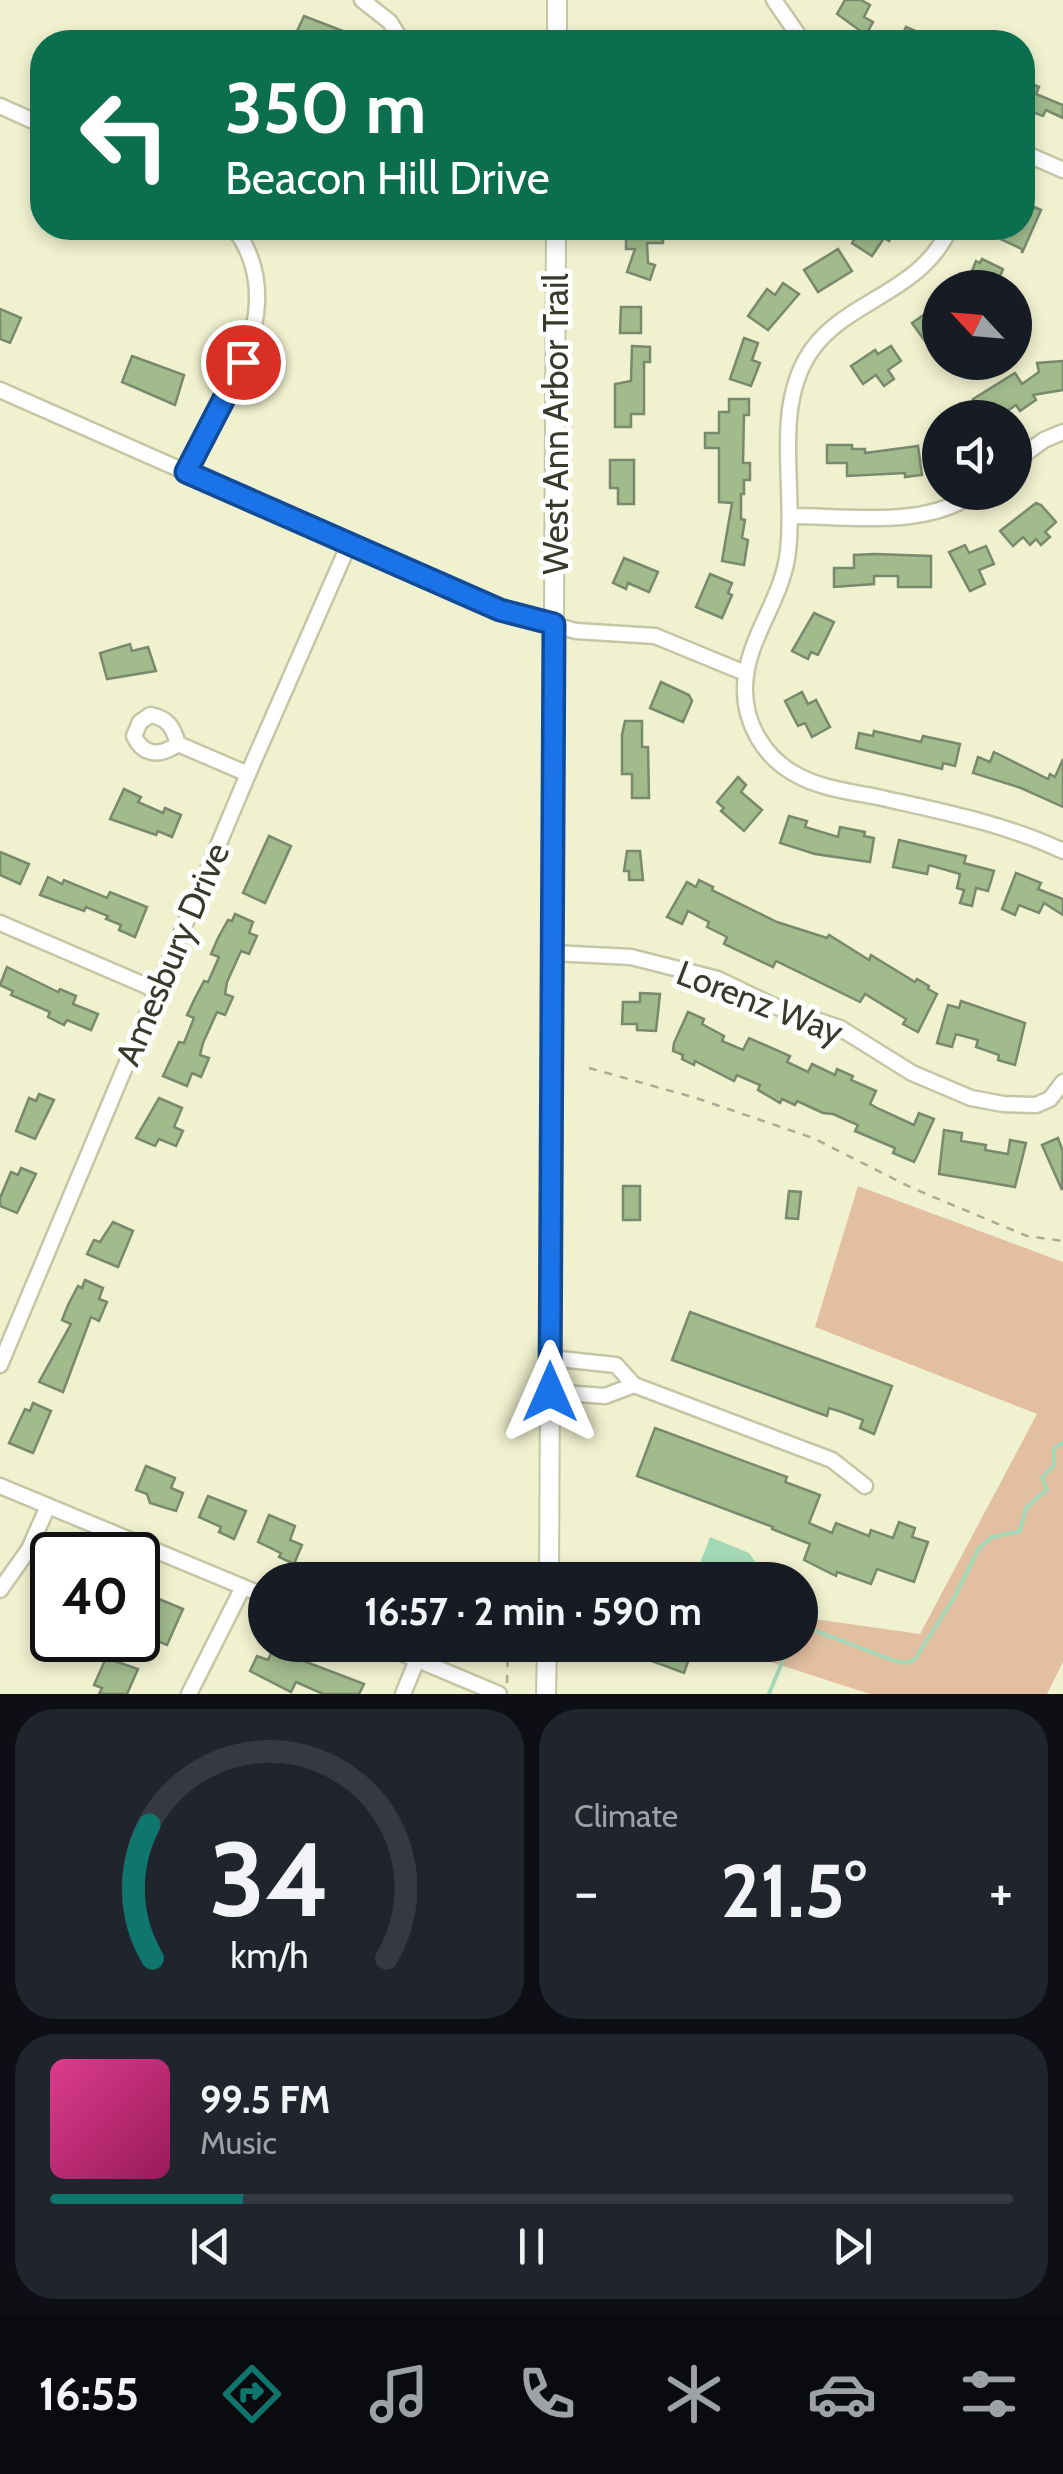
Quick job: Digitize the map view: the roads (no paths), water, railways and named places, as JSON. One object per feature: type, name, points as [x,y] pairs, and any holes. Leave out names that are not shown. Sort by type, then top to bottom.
[{"type":"street","points":[[362,0],[395,30]]},
{"type":"street","points":[[557,0],[557,30]]},
{"type":"street","points":[[774,0],[795,30]]},
{"type":"street","points":[[0,106],[30,120]]},
{"type":"street","points":[[1035,158],[1063,170]]},
{"type":"street","points":[[186,472],[254,335],[254,271],[241,240]]},
{"type":"street","name":"West Ann Arbor Trail","points":[[549,1562],[556,240]]},
{"type":"street","points":[[942,240],[930,260],[905,281],[826,333],[802,368],[790,408],[790,516],[784,574],[751,650],[746,704],[754,731],[770,755],[793,774],[820,785],[986,822],[1063,851]]},
{"type":"street","points":[[0,390],[500,610],[576,631],[654,636],[746,673]]},
{"type":"street","points":[[1032,449],[1063,432]]},
{"type":"street","points":[[790,516],[930,514],[944,510]]},
{"type":"street","name":"Amesbury Drive","points":[[0,1366],[156,990],[349,544]]},
{"type":"street","points":[[178,744],[248,774]]},
{"type":"street","points":[[0,923],[156,990]]},
{"type":"street","name":"Lorenz Way","points":[[553,952],[631,956],[718,978],[774,1006],[840,1028],[912,1072],[970,1098],[1036,1104],[1050,1099],[1063,1082]]},
{"type":"street","points":[[550,1358],[616,1365],[634,1385],[832,1460],[866,1486]]},
{"type":"street","points":[[550,1392],[605,1396],[634,1385]]},
{"type":"street","points":[[0,1486],[248,1589]]},
{"type":"street","points":[[0,1590],[29,1549],[48,1506]]},
{"type":"street","points":[[189,1694],[243,1587]]},
{"type":"street","points":[[403,1694],[415,1662]]},
{"type":"street","points":[[421,1662],[498,1694]]},
{"type":"street","points":[[546,1694],[547,1662]]},
{"type":"waterway","points":[[818,1632],[895,1661],[908,1663],[915,1659],[955,1596],[979,1548],[992,1537],[1020,1531],[1026,1508],[1047,1489],[1042,1478],[1054,1465],[1054,1449],[1063,1442]]},
{"type":"waterway","points":[[769,1694],[782,1662]]}]
